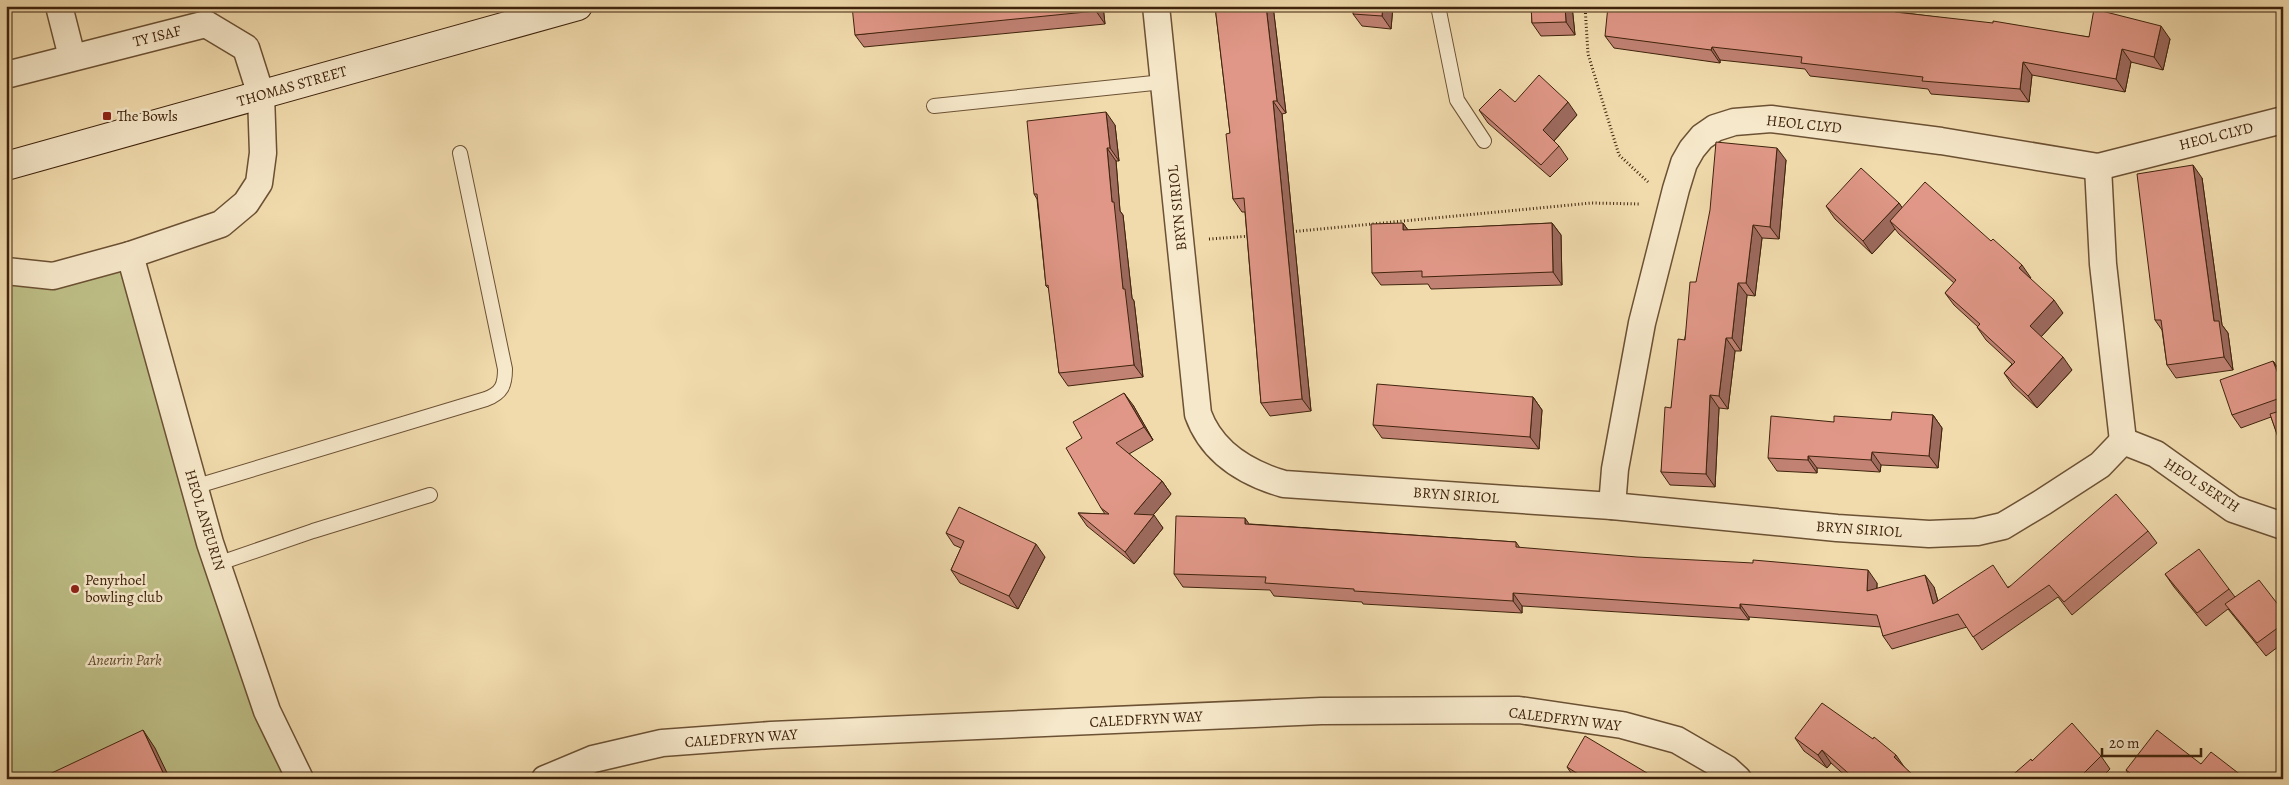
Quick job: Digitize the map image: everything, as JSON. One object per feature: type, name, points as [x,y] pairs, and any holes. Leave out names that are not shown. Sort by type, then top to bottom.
[{"type":"main road","name":"THOMAS STREET","points":[[6,166],[578,6]]},
{"type":"street","points":[[59,6],[72,57]]},
{"type":"street","name":"BRYN SIRIOL","points":[[1156,6],[1198,414],[1203,426],[1216,446],[1239,465],[1257,476],[1284,484],[1612,506],[1837,528],[1929,534],[1978,532],[2003,526],[2100,465],[2123,441]]},
{"type":"street","name":"TY ISAF","points":[[6,75],[206,24],[246,48],[260,95]]},
{"type":"street","points":[[6,271],[53,276],[130,255],[221,224],[246,202],[260,183],[263,153],[260,95]]},
{"type":"street","name":"HEOL CLYD","points":[[1612,506],[1615,469],[1642,323],[1672,204],[1684,163],[1702,137],[1715,128],[1754,119],[1771,119],[1941,141],[2098,167],[2283,120]]},
{"type":"street","points":[[2098,167],[2103,264],[2123,441]]},
{"type":"street","name":"HEOL ANEURIN","points":[[130,255],[217,564],[267,711],[300,779]]},
{"type":"street","name":"HEOL SERTH","points":[[2123,441],[2156,454],[2233,509],[2283,526]]},
{"type":"street","name":"CALEDFRYN WAY","points":[[545,779],[594,759],[662,743],[771,735],[1321,711],[1479,710],[1519,710],[1622,725],[1677,740],[1727,770],[1738,779]]},
{"type":"lane","points":[[1438,6],[1457,100],[1484,141]]},
{"type":"lane","points":[[934,106],[1163,82]]},
{"type":"lane","points":[[194,487],[486,399],[502,390],[505,382],[505,370],[460,153]]},
{"type":"lane","points":[[217,564],[313,531],[430,495]]},
{"type":"path","points":[[1585,6],[1588,54],[1619,155],[1672,204]]},
{"type":"path","points":[[1288,232],[1591,203],[1672,204]]},
{"type":"path","points":[[1180,242],[1259,235]]},
{"type":"green space","name":"Aneurin Park","points":[[130,255],[300,779],[6,779],[6,271]]},
{"type":"building","points":[[852,6],[1095,6],[1096,11],[855,35]]},
{"type":"building","points":[[1215,6],[1266,6],[1277,101],[1273,101],[1302,399],[1261,403],[1244,198],[1233,199],[1226,134],[1230,133]]},
{"type":"building","points":[[1353,6],[1383,6],[1382,16],[1353,14]]},
{"type":"building","points":[[1531,6],[1565,6],[1566,22],[1532,23]]},
{"type":"building","points":[[1608,6],[1880,6],[1895,8],[1895,12],[1993,23],[1993,21],[2089,37],[2094,9],[2161,26],[2154,57],[2122,49],[2116,79],[2023,62],[2020,89],[1922,81],[1923,77],[1801,63],[1802,57],[1712,47],[1711,50],[1605,36]]},
{"type":"building","points":[[1539,75],[1568,102],[1543,130],[1559,146],[1541,165],[1479,110],[1500,89],[1515,102]]},
{"type":"building","points":[[1106,112],[1110,148],[1107,148],[1112,202],[1114,202],[1123,289],[1125,289],[1134,365],[1059,373],[1048,285],[1046,286],[1037,194],[1034,194],[1027,121]]},
{"type":"building","points":[[1716,142],[1777,148],[1770,227],[1753,225],[1746,283],[1738,283],[1732,338],[1726,338],[1719,396],[1710,395],[1706,474],[1661,472],[1665,407],[1671,408],[1678,339],[1685,340],[1690,282],[1696,282],[1710,210]]},
{"type":"building","points":[[2193,165],[2214,321],[2219,321],[2224,357],[2167,365],[2161,320],[2155,320],[2137,174]]},
{"type":"building","points":[[1861,168],[1899,203],[1863,241],[1826,206]]},
{"type":"building","points":[[1925,182],[1991,241],[1993,239],[2022,265],[2019,268],[2054,300],[2030,326],[2063,357],[2028,396],[2004,373],[2015,362],[1977,327],[1980,324],[1945,293],[1956,280],[1890,221]]},
{"type":"building","points":[[1403,223],[1403,230],[1552,223],[1553,272],[1422,277],[1422,271],[1372,273],[1371,224]]},
{"type":"building","points":[[2273,361],[2283,386],[2283,397],[2232,415],[2220,380]]},
{"type":"building","points":[[1377,384],[1533,397],[1530,437],[1373,425]]},
{"type":"building","points":[[1124,393],[1144,427],[1116,443],[1162,481],[1134,514],[1154,515],[1125,552],[1078,513],[1109,514],[1101,508],[1066,448],[1082,438],[1073,422]]},
{"type":"building","points":[[2283,410],[2283,449],[2282,449],[2270,414]]},
{"type":"building","points":[[1892,412],[1933,415],[1929,456],[1872,452],[1871,460],[1808,456],[1808,460],[1768,458],[1771,416],[1834,422],[1834,416],[1891,420]]},
{"type":"building","points":[[2116,494],[2148,531],[2064,602],[2049,585],[1973,637],[1958,614],[1883,636],[1877,615],[1740,604],[1740,608],[1513,593],[1513,601],[1354,591],[1354,589],[1265,583],[1266,577],[1174,574],[1176,516],[1245,518],[1245,524],[1516,542],[1516,547],[1637,557],[1753,563],[1753,560],[1868,570],[1867,591],[1925,575],[1933,604],[1993,565],[2008,588]]},
{"type":"building","points":[[959,507],[1036,544],[1009,596],[951,570],[964,541],[946,533]]},
{"type":"building","points":[[2199,549],[2229,589],[2197,613],[2165,574]]},
{"type":"building","points":[[2259,580],[2283,611],[2283,624],[2257,643],[2225,604]]},
{"type":"building","points":[[1822,703],[1873,739],[1874,737],[1896,755],[1894,757],[1917,779],[1855,779],[1822,750],[1818,755],[1795,738]]},
{"type":"building","points":[[2072,723],[2101,756],[2078,779],[2008,779],[2031,759],[2032,761]]},
{"type":"building","points":[[143,730],[166,779],[39,779]]},
{"type":"building","points":[[2157,730],[2201,764],[2211,752],[2246,779],[2162,779],[2158,776],[2156,779],[2138,779],[2126,770]]},
{"type":"building","points":[[1585,736],[1657,779],[1586,779],[1567,767]]},
{"type":"place","name":"The Bowls","points":[[107,116]]},
{"type":"place","name":"Penyrhoel bowling club","points":[[75,589]]}]
